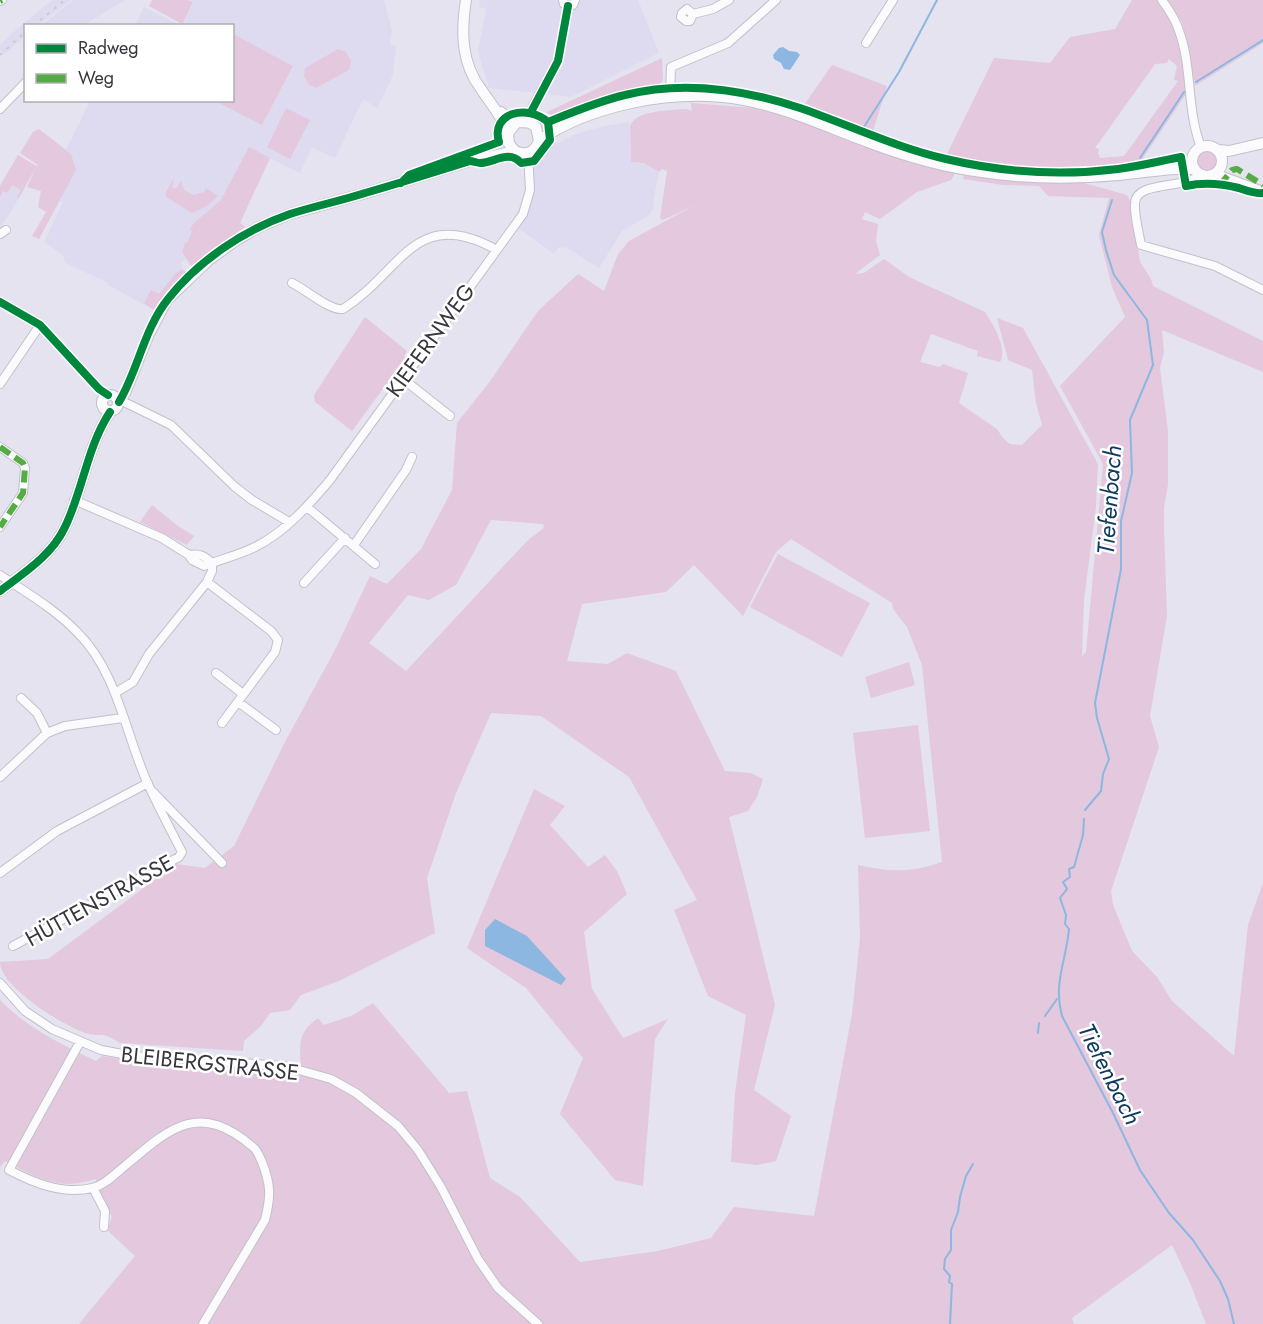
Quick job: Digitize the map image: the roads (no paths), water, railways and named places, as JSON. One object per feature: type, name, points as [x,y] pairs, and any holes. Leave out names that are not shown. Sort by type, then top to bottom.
[{"type":"main road","points":[[466,0],[463,29],[465,54],[470,72],[503,121],[515,151]]},
{"type":"main road","points":[[491,104],[507,117],[549,128],[624,104],[670,97],[720,97],[766,105],[906,155],[981,172],[1061,178],[1122,175],[1162,169],[1192,157],[1201,147],[1210,146],[1239,183]]},
{"type":"main road","points":[[470,160],[515,151],[528,153],[539,141],[570,123]]},
{"type":"main road","points":[[0,591],[40,561],[65,528],[106,410],[117,408],[115,398],[131,374],[167,300],[209,260],[259,227],[290,214],[470,160],[500,147],[508,136],[527,124]]},
{"type":"main road","points":[[527,124],[539,141]]},
{"type":"main road","points":[[1214,174],[1220,159],[1263,143]]},
{"type":"main road","points":[[1192,157],[1198,172]]},
{"type":"main road","points":[[1162,169],[1198,172],[1208,176],[1214,174],[1263,192]]},
{"type":"street","points":[[527,124],[533,106],[558,61],[565,3],[573,5],[576,0]]},
{"type":"street","points":[[693,14],[713,9],[729,0]]},
{"type":"street","points":[[670,97],[671,66],[728,43],[776,0]]},
{"type":"street","points":[[866,43],[893,0]]},
{"type":"street","points":[[1162,0],[1179,30],[1188,73],[1194,127],[1201,147]]},
{"type":"street","points":[[0,109],[24,84]]},
{"type":"street","name":"KIEFERNWEG","points":[[212,562],[256,546],[272,537],[307,507],[330,480],[495,249],[523,214],[530,190],[528,153]]},
{"type":"street","points":[[1198,172],[1192,181],[1146,190],[1138,195],[1135,204],[1141,245],[1215,266],[1263,290]]},
{"type":"street","points":[[292,283],[333,309],[343,309],[414,247],[430,237],[447,233],[461,235],[476,239],[495,249]]},
{"type":"street","points":[[0,302],[40,325],[115,398],[171,425],[234,486],[252,500],[289,522]]},
{"type":"street","points":[[0,384],[40,325]]},
{"type":"street","points":[[403,379],[450,416]]},
{"type":"street","points":[[0,447],[20,460],[25,468],[23,493],[0,527]]},
{"type":"street","points":[[354,545],[406,470],[412,457]]},
{"type":"street","points":[[75,500],[162,538],[204,566],[212,562]]},
{"type":"street","points":[[307,507],[375,564]]},
{"type":"street","points":[[304,584],[345,538]]},
{"type":"street","points":[[115,693],[133,682],[161,638],[207,582],[212,562]]},
{"type":"street","points":[[0,575],[24,589],[57,614],[79,634],[98,658],[115,693],[149,786],[222,863]]},
{"type":"street","points":[[207,582],[278,640],[275,652],[222,723]]},
{"type":"street","points":[[216,673],[276,730]]},
{"type":"street","points":[[21,698],[37,713],[47,733]]},
{"type":"street","points":[[0,777],[47,733],[64,726],[123,718]]},
{"type":"street","points":[[0,873],[57,831],[149,786]]},
{"type":"street","name":"HÜTTENSTRASSE","points":[[13,946],[179,857],[182,852],[149,786]]},
{"type":"street","name":"BLEIBERGSTRASSE","points":[[0,983],[25,1011],[52,1029],[101,1050],[133,1056],[285,1066],[331,1080],[356,1093],[398,1126],[418,1150],[441,1186],[478,1259],[498,1288],[538,1324]]},
{"type":"street","points":[[80,1042],[9,1170],[44,1186],[69,1190],[93,1188],[112,1178],[164,1134],[182,1125],[205,1123],[229,1129],[257,1150],[270,1181],[270,1202],[265,1220],[203,1324]]},
{"type":"street","points":[[93,1188],[105,1211],[104,1227]]},
{"type":"water","points":[[783,47],[800,55],[790,70],[784,69],[781,63],[774,59],[773,55]]},
{"type":"water","points":[[495,919],[527,936],[566,979],[561,985],[485,946],[485,930]]},
{"type":"waterway","points":[[862,130],[899,72],[937,0]]},
{"type":"waterway","name":"Tiefenbach","points":[[1196,82],[1263,40]]},
{"type":"waterway","name":"Tiefenbach","points":[[1140,158],[1184,92]]},
{"type":"waterway","name":"Tiefenbach","points":[[1085,810],[1101,791],[1103,774],[1109,759],[1095,703],[1121,569],[1121,521],[1132,473],[1130,420],[1153,365],[1147,320],[1114,275],[1106,250],[1102,232],[1112,200]]},
{"type":"waterway","name":"Tiefenbach","points":[[1084,819],[1083,835],[1074,867],[1069,869],[1070,877],[1063,882],[1067,889],[1060,898],[1066,915],[1065,924],[1069,929],[1059,983],[1062,1016],[1140,1170],[1169,1213],[1193,1240],[1220,1281],[1228,1299],[1234,1324]]},
{"type":"waterway","points":[[1045,1016],[1057,999]]},
{"type":"waterway","points":[[1038,1033],[1039,1023]]},
{"type":"waterway","points":[[950,1324],[952,1284],[949,1282],[950,1276],[944,1269],[945,1259],[951,1250],[951,1230],[958,1212],[966,1176],[973,1164]]},
{"type":"railway","points":[[35,24],[65,0]]},
{"type":"railway","points":[[0,55],[24,33]]}]
